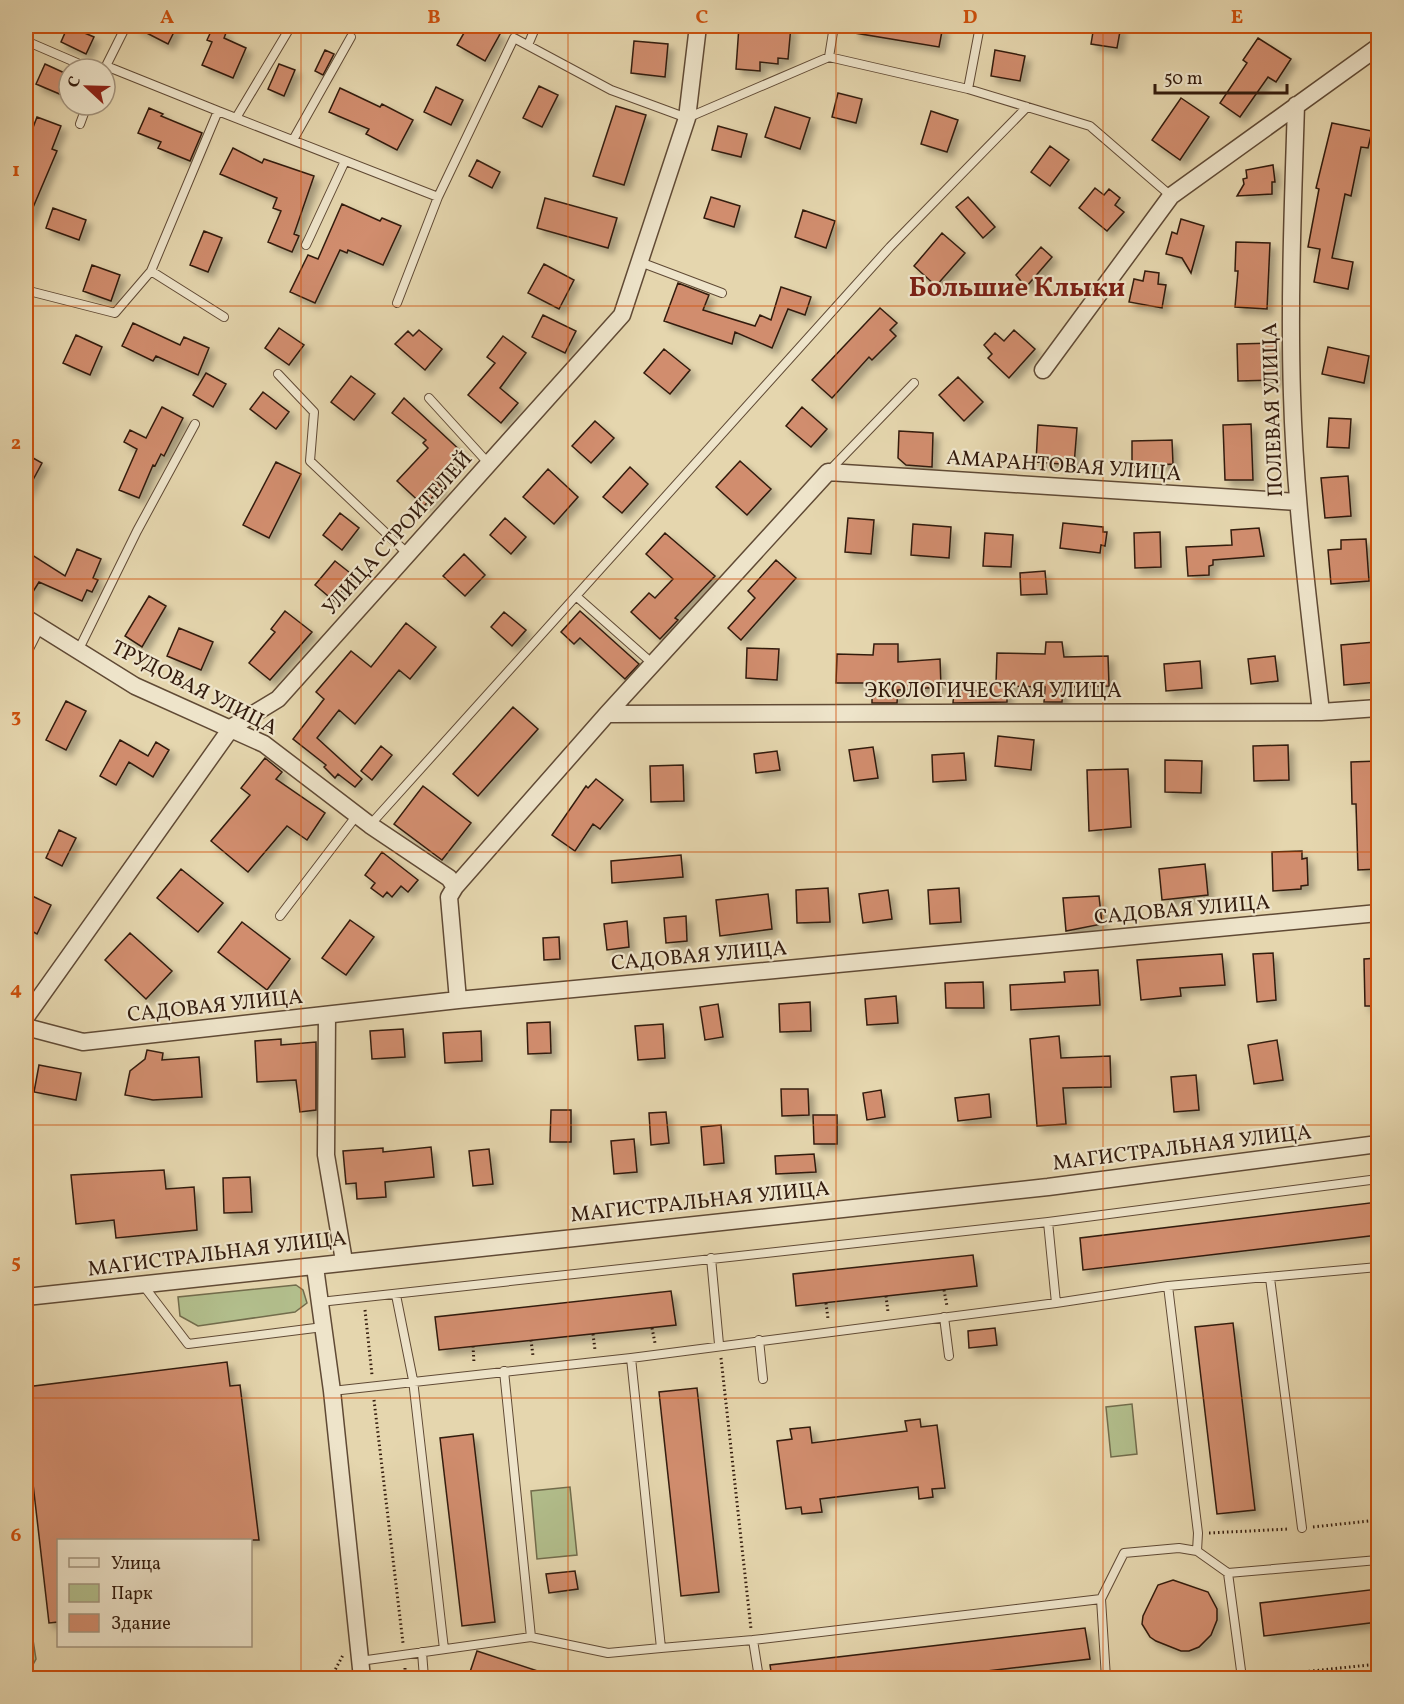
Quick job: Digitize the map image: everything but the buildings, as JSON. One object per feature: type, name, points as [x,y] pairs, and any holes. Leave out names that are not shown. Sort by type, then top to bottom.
[{"type":"street","name":"УЛИЦА СТРОИТЕЛЕЙ","points":[[26,1017],[232,727],[278,699],[622,315],[687,118],[698,26]]},
{"type":"street","points":[[1043,370],[1171,196],[1378,47]]},
{"type":"street","name":"ПОЛЕВАЯ УЛИЦА","points":[[1296,105],[1291,286],[1298,502],[1321,712]]},
{"type":"street","points":[[458,1000],[448,897],[455,887],[653,663],[828,472]]},
{"type":"street","name":"АМАРАНТОВАЯ УЛИЦА","points":[[828,472],[1298,502]]},
{"type":"street","name":"ТРУДОВАЯ УЛИЦА","points":[[33,622],[135,686],[232,727],[264,744],[364,820],[449,878],[455,887]]},
{"type":"street","name":"ЭКОЛОГИЧЕСКАЯ УЛИЦА","points":[[608,714],[1321,712],[1378,708]]},
{"type":"street","name":"САДОВАЯ УЛИЦА","points":[[26,1027],[83,1042],[458,1000],[1378,913]]},
{"type":"street","points":[[327,1015],[326,1155],[344,1261]]},
{"type":"street","name":"МАГИСТРАЛЬНАЯ УЛИЦА","points":[[26,1297],[1048,1186],[1378,1144]]},
{"type":"street","points":[[315,1267],[332,1391],[362,1678]]},
{"type":"lane","points":[[110,57],[126,26]]},
{"type":"lane","points":[[237,118],[291,26]]},
{"type":"lane","points":[[528,45],[536,26]]},
{"type":"lane","points":[[829,57],[834,26]]},
{"type":"lane","points":[[968,89],[980,26]]},
{"type":"lane","points":[[293,140],[351,37]]},
{"type":"lane","points":[[397,303],[438,197],[514,38],[612,90],[687,118],[829,57],[968,89],[1090,126],[1171,196]]},
{"type":"lane","points":[[26,41],[63,57]]},
{"type":"lane","points":[[117,72],[438,197]]},
{"type":"lane","points":[[280,916],[364,820],[576,596],[891,247],[1027,107]]},
{"type":"lane","points":[[26,297],[29,291],[115,313],[152,271],[218,111]]},
{"type":"lane","points":[[80,124],[83,117]]},
{"type":"lane","points":[[306,245],[345,161]]},
{"type":"lane","points":[[640,262],[722,293]]},
{"type":"lane","points":[[152,271],[224,317]]},
{"type":"lane","points":[[278,374],[314,412],[310,462],[408,554]]},
{"type":"lane","points":[[828,472],[914,383]]},
{"type":"lane","points":[[429,398],[489,464]]},
{"type":"lane","points":[[78,651],[137,531],[195,424]]},
{"type":"lane","points":[[576,596],[653,663]]},
{"type":"lane","points":[[26,655],[33,622]]},
{"type":"lane","points":[[320,1302],[1048,1222],[1378,1179]]},
{"type":"lane","points":[[1048,1222],[1056,1303]]},
{"type":"lane","points":[[711,1258],[719,1344]]},
{"type":"lane","points":[[332,1391],[413,1380],[631,1358],[719,1344],[1056,1303],[1168,1286],[1378,1268]]},
{"type":"lane","points":[[1270,1278],[1302,1528]]},
{"type":"lane","points":[[143,1285],[188,1344],[323,1327]]},
{"type":"lane","points":[[1168,1286],[1198,1533],[1197,1551]]},
{"type":"lane","points":[[396,1295],[413,1380],[444,1649]]},
{"type":"lane","points":[[944,1317],[950,1356]]},
{"type":"lane","points":[[759,1340],[763,1379]]},
{"type":"lane","points":[[631,1358],[661,1648]]},
{"type":"lane","points":[[504,1371],[531,1637]]},
{"type":"lane","points":[[1106,1678],[1101,1599],[1124,1553],[1179,1548],[1197,1551],[1228,1573],[1378,1560]]},
{"type":"lane","points":[[1228,1573],[1242,1678]]},
{"type":"lane","points":[[360,1661],[531,1637],[608,1653],[753,1640],[1101,1599]]},
{"type":"lane","points":[[753,1640],[759,1678]]},
{"type":"lane","points":[[422,1652],[424,1678]]},
{"type":"path","points":[[886,1296],[888,1324]]},
{"type":"path","points":[[363,1299],[405,1678]]},
{"type":"path","points":[[826,1303],[829,1331]]},
{"type":"path","points":[[531,1340],[534,1367]]},
{"type":"path","points":[[719,1344],[753,1640]]},
{"type":"path","points":[[473,1346],[475,1374]]},
{"type":"path","points":[[1242,1678],[1378,1664]]},
{"type":"green space","points":[[296,1285],[303,1290],[307,1303],[295,1312],[198,1326],[180,1316],[178,1297]]},
{"type":"green space","points":[[1132,1404],[1137,1454],[1111,1457],[1106,1407]]},
{"type":"green space","points":[[570,1487],[577,1555],[537,1559],[531,1491]]},
{"type":"green space","points":[[26,1595],[36,1659],[26,1677]]},
{"type":"district","name":"Большие Клыки","points":[[1017,287]]}]
